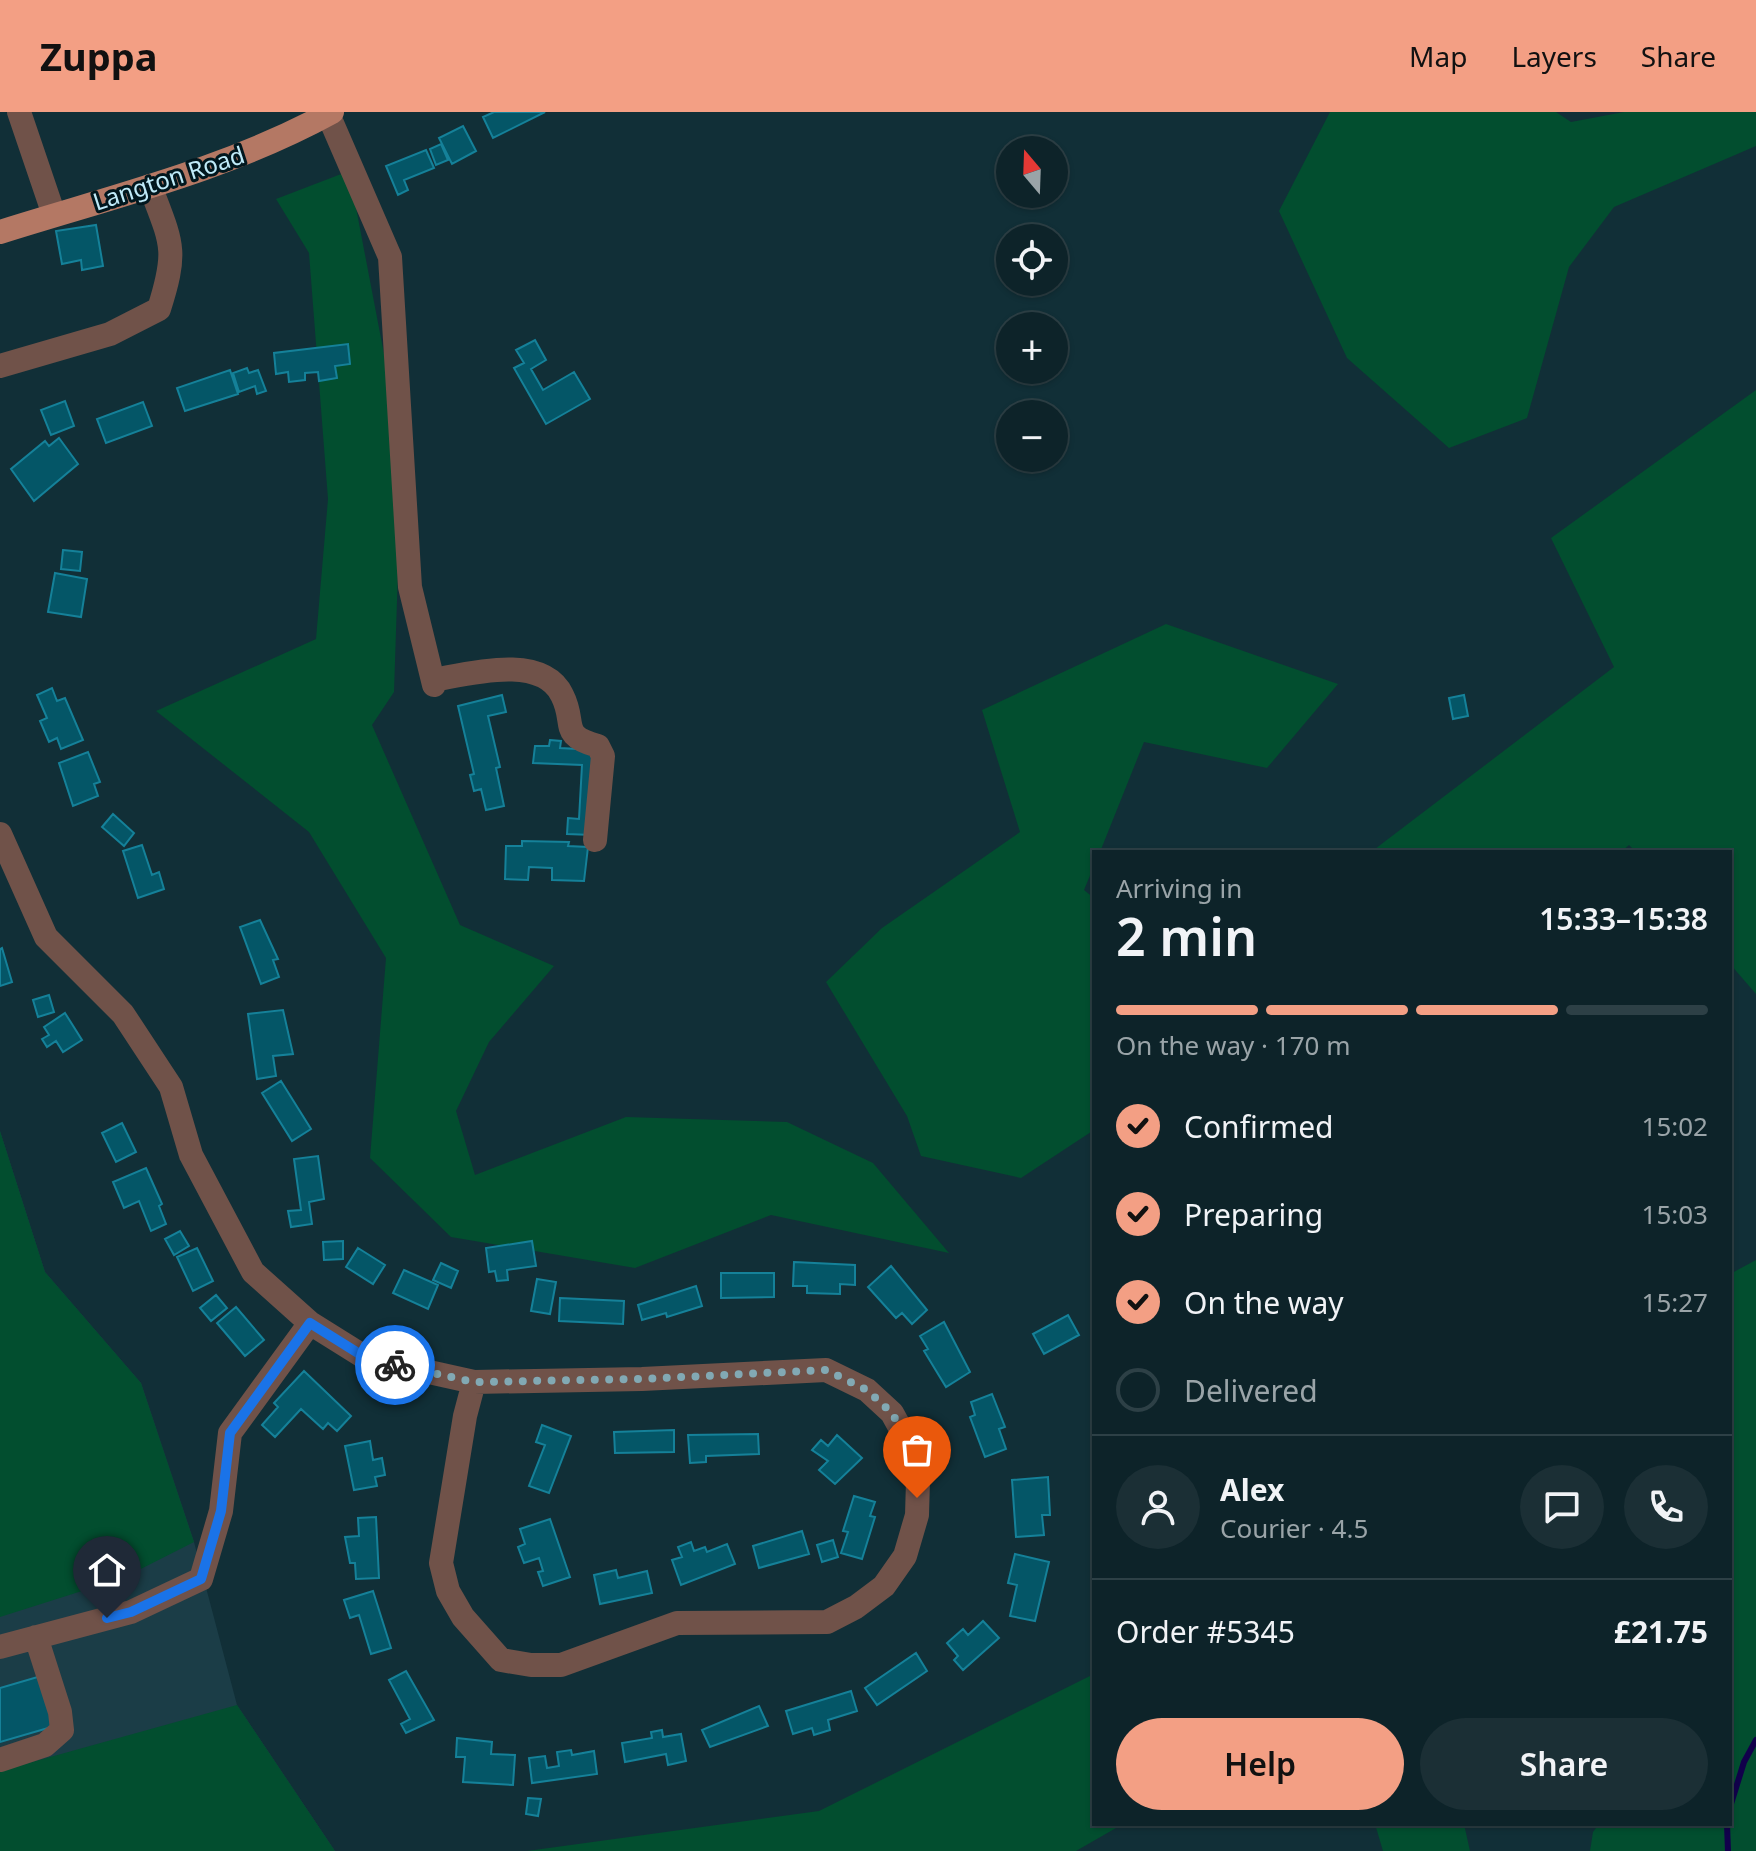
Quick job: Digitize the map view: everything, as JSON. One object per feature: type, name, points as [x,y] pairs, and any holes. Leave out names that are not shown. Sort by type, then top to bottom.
[{"type":"main road","name":"Langton Road","points":[[0,232],[204,171],[259,149],[330,113]]},
{"type":"street","points":[[19,112],[54,215]]},
{"type":"street","points":[[330,113],[390,257],[410,587],[433,682],[509,669],[538,674],[556,687],[563,696],[571,733],[577,740],[598,746],[603,756],[595,840]]},
{"type":"street","points":[[0,366],[110,334],[159,309],[172,269],[171,243],[150,186]]},
{"type":"street","points":[[0,834],[46,937],[123,1014],[171,1087],[191,1155],[253,1272],[310,1323],[366,1358],[474,1382],[642,1379],[826,1370],[867,1390],[892,1413],[909,1444],[918,1481],[917,1515],[905,1556],[884,1586],[856,1607],[827,1622],[677,1623],[561,1665],[531,1665],[501,1660],[463,1617],[448,1591],[441,1563],[474,1382]]},
{"type":"street","points":[[0,1647],[131,1612],[201,1579],[221,1511],[230,1433],[310,1323]]},
{"type":"street","points":[[0,1760],[45,1745],[62,1730],[60,1712],[36,1637]]},
{"type":"shaded area","points":[[0,1131],[45,1272],[141,1383],[194,1542],[237,1705],[335,1851],[0,1851]]},
{"type":"green space","points":[[1330,112],[1556,112],[1571,122],[1624,112],[1756,112],[1756,146],[1614,207],[1569,267],[1527,418],[1449,448],[1347,358],[1279,211]]},
{"type":"green space","points":[[349,171],[402,448],[394,692],[372,725],[460,925],[554,966],[489,1042],[456,1111],[475,1175],[626,1117],[787,1122],[873,1163],[949,1253],[771,1215],[635,1268],[451,1237],[370,1158],[386,958],[309,832],[156,711],[316,639],[328,499],[309,253],[276,199]]},
{"type":"green space","points":[[1756,390],[1756,994],[1732,966],[1732,850],[1634,850],[1629,845],[1623,850],[1374,850],[1614,667],[1551,538]]},
{"type":"green space","points":[[1166,624],[1338,684],[1267,768],[1144,742],[1101,850],[1092,850],[1092,871],[1084,890],[1092,896],[1092,1131],[1021,1178],[921,1156],[907,1116],[826,982],[882,928],[1020,832],[982,710]]},
{"type":"green space","points":[[0,1131],[45,1272],[141,1383],[194,1542],[123,1578],[0,1617]]},
{"type":"green space","points":[[1756,1260],[1756,1851],[1590,1851],[1593,1832],[1598,1826],[1732,1826],[1732,1273]]},
{"type":"green space","points":[[1092,1675],[1092,1826],[1120,1826],[1076,1851],[527,1851],[819,1811]]},
{"type":"green space","points":[[237,1705],[335,1851],[0,1851],[0,1771]]},
{"type":"green space","points":[[1376,1826],[1464,1826],[1470,1851],[1383,1851]]},
{"type":"building","points":[[494,112],[545,112],[493,138],[483,117]]},
{"type":"building","points":[[463,126],[476,151],[452,164],[439,138]]},
{"type":"building","points":[[441,144],[448,160],[436,165],[430,149]]},
{"type":"building","points":[[426,150],[434,168],[404,180],[408,190],[398,195],[386,166]]},
{"type":"building","points":[[96,225],[103,266],[82,270],[81,260],[62,264],[56,231]]},
{"type":"building","points":[[535,340],[546,360],[531,369],[543,390],[574,372],[590,399],[546,424],[514,368],[524,363],[516,350]]},
{"type":"building","points":[[348,344],[350,364],[335,366],[337,378],[319,381],[318,372],[305,373],[305,380],[289,382],[288,372],[276,374],[274,353]]},
{"type":"building","points":[[247,368],[249,373],[258,370],[266,391],[257,394],[255,386],[239,392],[233,373]]},
{"type":"building","points":[[230,370],[238,394],[185,411],[177,388]]},
{"type":"building","points":[[65,401],[74,426],[51,435],[41,410]]},
{"type":"building","points":[[143,402],[152,426],[106,443],[97,419]]},
{"type":"building","points":[[59,438],[78,464],[34,501],[11,469],[45,441],[49,446]]},
{"type":"building","points":[[63,550],[82,552],[80,571],[61,569]]},
{"type":"building","points":[[55,573],[87,579],[81,617],[48,612]]},
{"type":"building","points":[[52,688],[57,701],[65,698],[83,740],[61,749],[57,738],[49,742],[40,721],[47,718],[37,695]]},
{"type":"building","points":[[502,695],[506,712],[488,716],[500,767],[496,768],[504,806],[486,810],[481,789],[474,791],[470,775],[474,774],[458,706]]},
{"type":"building","points":[[1464,695],[1468,716],[1453,719],[1449,698]]},
{"type":"building","points":[[550,740],[561,741],[560,748],[596,750],[592,835],[567,834],[568,818],[579,819],[582,765],[533,763],[535,746],[549,746]]},
{"type":"building","points":[[88,752],[100,782],[94,784],[98,796],[73,806],[59,763]]},
{"type":"building","points":[[113,814],[134,833],[124,846],[102,827]]},
{"type":"building","points":[[522,841],[569,842],[568,846],[588,847],[584,881],[552,880],[552,868],[529,867],[528,880],[505,879],[506,846],[522,846]]},
{"type":"building","points":[[142,845],[152,875],[159,872],[164,889],[138,898],[123,851]]},
{"type":"building","points":[[260,920],[278,959],[273,960],[279,977],[261,984],[240,927]]},
{"type":"building","points":[[0,949],[12,982],[0,986]]},
{"type":"building","points":[[49,995],[54,1012],[38,1017],[33,1000]]},
{"type":"building","points":[[283,1010],[293,1054],[273,1056],[276,1076],[257,1079],[248,1014]]},
{"type":"building","points":[[65,1013],[82,1040],[63,1052],[56,1041],[47,1047],[42,1039],[49,1035],[44,1027]]},
{"type":"building","points":[[281,1081],[311,1129],[292,1141],[262,1093]]},
{"type":"building","points":[[122,1123],[136,1152],[116,1162],[102,1133]]},
{"type":"building","points":[[318,1156],[324,1199],[309,1202],[312,1224],[291,1227],[288,1211],[301,1210],[294,1159]]},
{"type":"building","points":[[146,1168],[162,1204],[159,1206],[166,1224],[151,1231],[139,1201],[124,1208],[113,1182]]},
{"type":"building","points":[[180,1231],[189,1246],[174,1255],[165,1239]]},
{"type":"building","points":[[343,1241],[343,1259],[324,1260],[323,1242]]},
{"type":"building","points":[[532,1241],[536,1266],[507,1270],[508,1280],[497,1281],[495,1271],[489,1272],[486,1248]]},
{"type":"building","points":[[197,1248],[213,1281],[193,1291],[177,1257]]},
{"type":"building","points":[[358,1248],[385,1265],[373,1284],[346,1267]]},
{"type":"building","points":[[794,1262],[855,1265],[855,1285],[840,1284],[840,1294],[807,1293],[807,1286],[793,1286]]},
{"type":"building","points":[[441,1263],[458,1271],[451,1288],[433,1280]]},
{"type":"building","points":[[891,1266],[927,1310],[912,1324],[902,1313],[896,1318],[868,1287]]},
{"type":"building","points":[[404,1270],[438,1285],[428,1309],[393,1293]]},
{"type":"building","points":[[721,1273],[774,1273],[774,1297],[721,1298]]},
{"type":"building","points":[[537,1279],[556,1282],[550,1314],[531,1311]]},
{"type":"building","points":[[696,1286],[702,1306],[667,1317],[666,1313],[642,1320],[638,1305]]},
{"type":"building","points":[[216,1295],[227,1308],[211,1321],[200,1308]]},
{"type":"building","points":[[560,1298],[624,1301],[623,1324],[559,1321]]},
{"type":"building","points":[[236,1307],[264,1340],[245,1356],[217,1323]]},
{"type":"building","points":[[1068,1315],[1079,1335],[1044,1354],[1033,1334]]},
{"type":"building","points":[[944,1322],[970,1372],[946,1387],[924,1351],[928,1349],[920,1336]]},
{"type":"building","points":[[304,1371],[351,1416],[337,1431],[328,1423],[323,1429],[301,1409],[275,1437],[262,1425],[278,1407],[274,1403]]},
{"type":"building","points":[[992,1394],[1005,1427],[999,1429],[1006,1449],[985,1457],[970,1417],[975,1415],[971,1402]]},
{"type":"building","points":[[542,1425],[571,1436],[549,1493],[529,1486],[545,1445],[536,1442]]},
{"type":"building","points":[[674,1430],[674,1452],[615,1453],[614,1432]]},
{"type":"building","points":[[758,1434],[759,1454],[706,1456],[706,1462],[690,1463],[688,1435]]},
{"type":"building","points":[[837,1435],[862,1458],[835,1484],[819,1470],[828,1461],[812,1450],[821,1440],[828,1446]]},
{"type":"building","points":[[370,1441],[373,1460],[382,1458],[385,1475],[375,1477],[377,1486],[354,1490],[345,1446]]},
{"type":"building","points":[[1048,1477],[1050,1515],[1042,1515],[1044,1535],[1016,1537],[1012,1480]]},
{"type":"building","points":[[854,1496],[875,1502],[870,1516],[875,1517],[862,1559],[841,1553],[848,1532],[843,1531]]},
{"type":"building","points":[[376,1517],[379,1578],[356,1579],[355,1563],[350,1563],[345,1537],[359,1536],[358,1518]]},
{"type":"building","points":[[550,1519],[570,1577],[543,1586],[538,1572],[543,1571],[539,1558],[524,1563],[518,1547],[525,1544],[520,1529]]},
{"type":"building","points":[[802,1531],[809,1554],[759,1568],[753,1546]]},
{"type":"building","points":[[833,1540],[838,1557],[822,1562],[817,1545]]},
{"type":"building","points":[[691,1542],[694,1551],[705,1547],[707,1552],[727,1544],[735,1564],[681,1585],[672,1560],[682,1557],[678,1547]]},
{"type":"building","points":[[1015,1554],[1049,1562],[1035,1621],[1010,1616],[1017,1585],[1008,1583]]},
{"type":"building","points":[[616,1570],[618,1578],[647,1571],[652,1593],[600,1604],[594,1575]]},
{"type":"building","points":[[373,1591],[391,1648],[371,1654],[359,1615],[350,1618],[344,1600]]},
{"type":"building","points":[[983,1621],[999,1638],[963,1670],[954,1660],[958,1656],[947,1643],[963,1629],[968,1635]]},
{"type":"building","points":[[916,1653],[927,1671],[877,1705],[865,1688]]},
{"type":"building","points":[[406,1671],[434,1720],[406,1733],[401,1724],[410,1719],[389,1680]]},
{"type":"building","points":[[41,1676],[55,1726],[0,1742],[0,1688]]},
{"type":"building","points":[[851,1691],[857,1711],[828,1720],[830,1730],[814,1735],[812,1728],[793,1734],[786,1711]]},
{"type":"building","points":[[759,1706],[768,1726],[710,1747],[702,1730]]},
{"type":"building","points":[[662,1730],[663,1737],[681,1734],[686,1761],[668,1765],[666,1754],[625,1762],[622,1743],[652,1738],[651,1732]]},
{"type":"building","points":[[457,1738],[492,1742],[491,1754],[515,1755],[513,1785],[463,1782],[465,1757],[456,1757]]},
{"type":"building","points":[[571,1750],[572,1755],[594,1751],[597,1774],[532,1783],[529,1758],[545,1756],[547,1768],[559,1766],[557,1752]]},
{"type":"building","points":[[528,1798],[541,1799],[538,1816],[526,1814]]},
{"type":"waterway","points":[[1732,1801],[1744,1762],[1756,1740]]},
{"type":"waterway","points":[[1727,1826],[1728,1851]]},
{"type":"way so far","points":[[395,1365],[474,1382],[642,1379],[826,1370],[867,1390],[892,1413],[909,1444],[918,1481],[917,1498]]},
{"type":"route","points":[[107,1618],[131,1612],[201,1579],[221,1511],[230,1433],[310,1323],[366,1358],[395,1365]]}]
